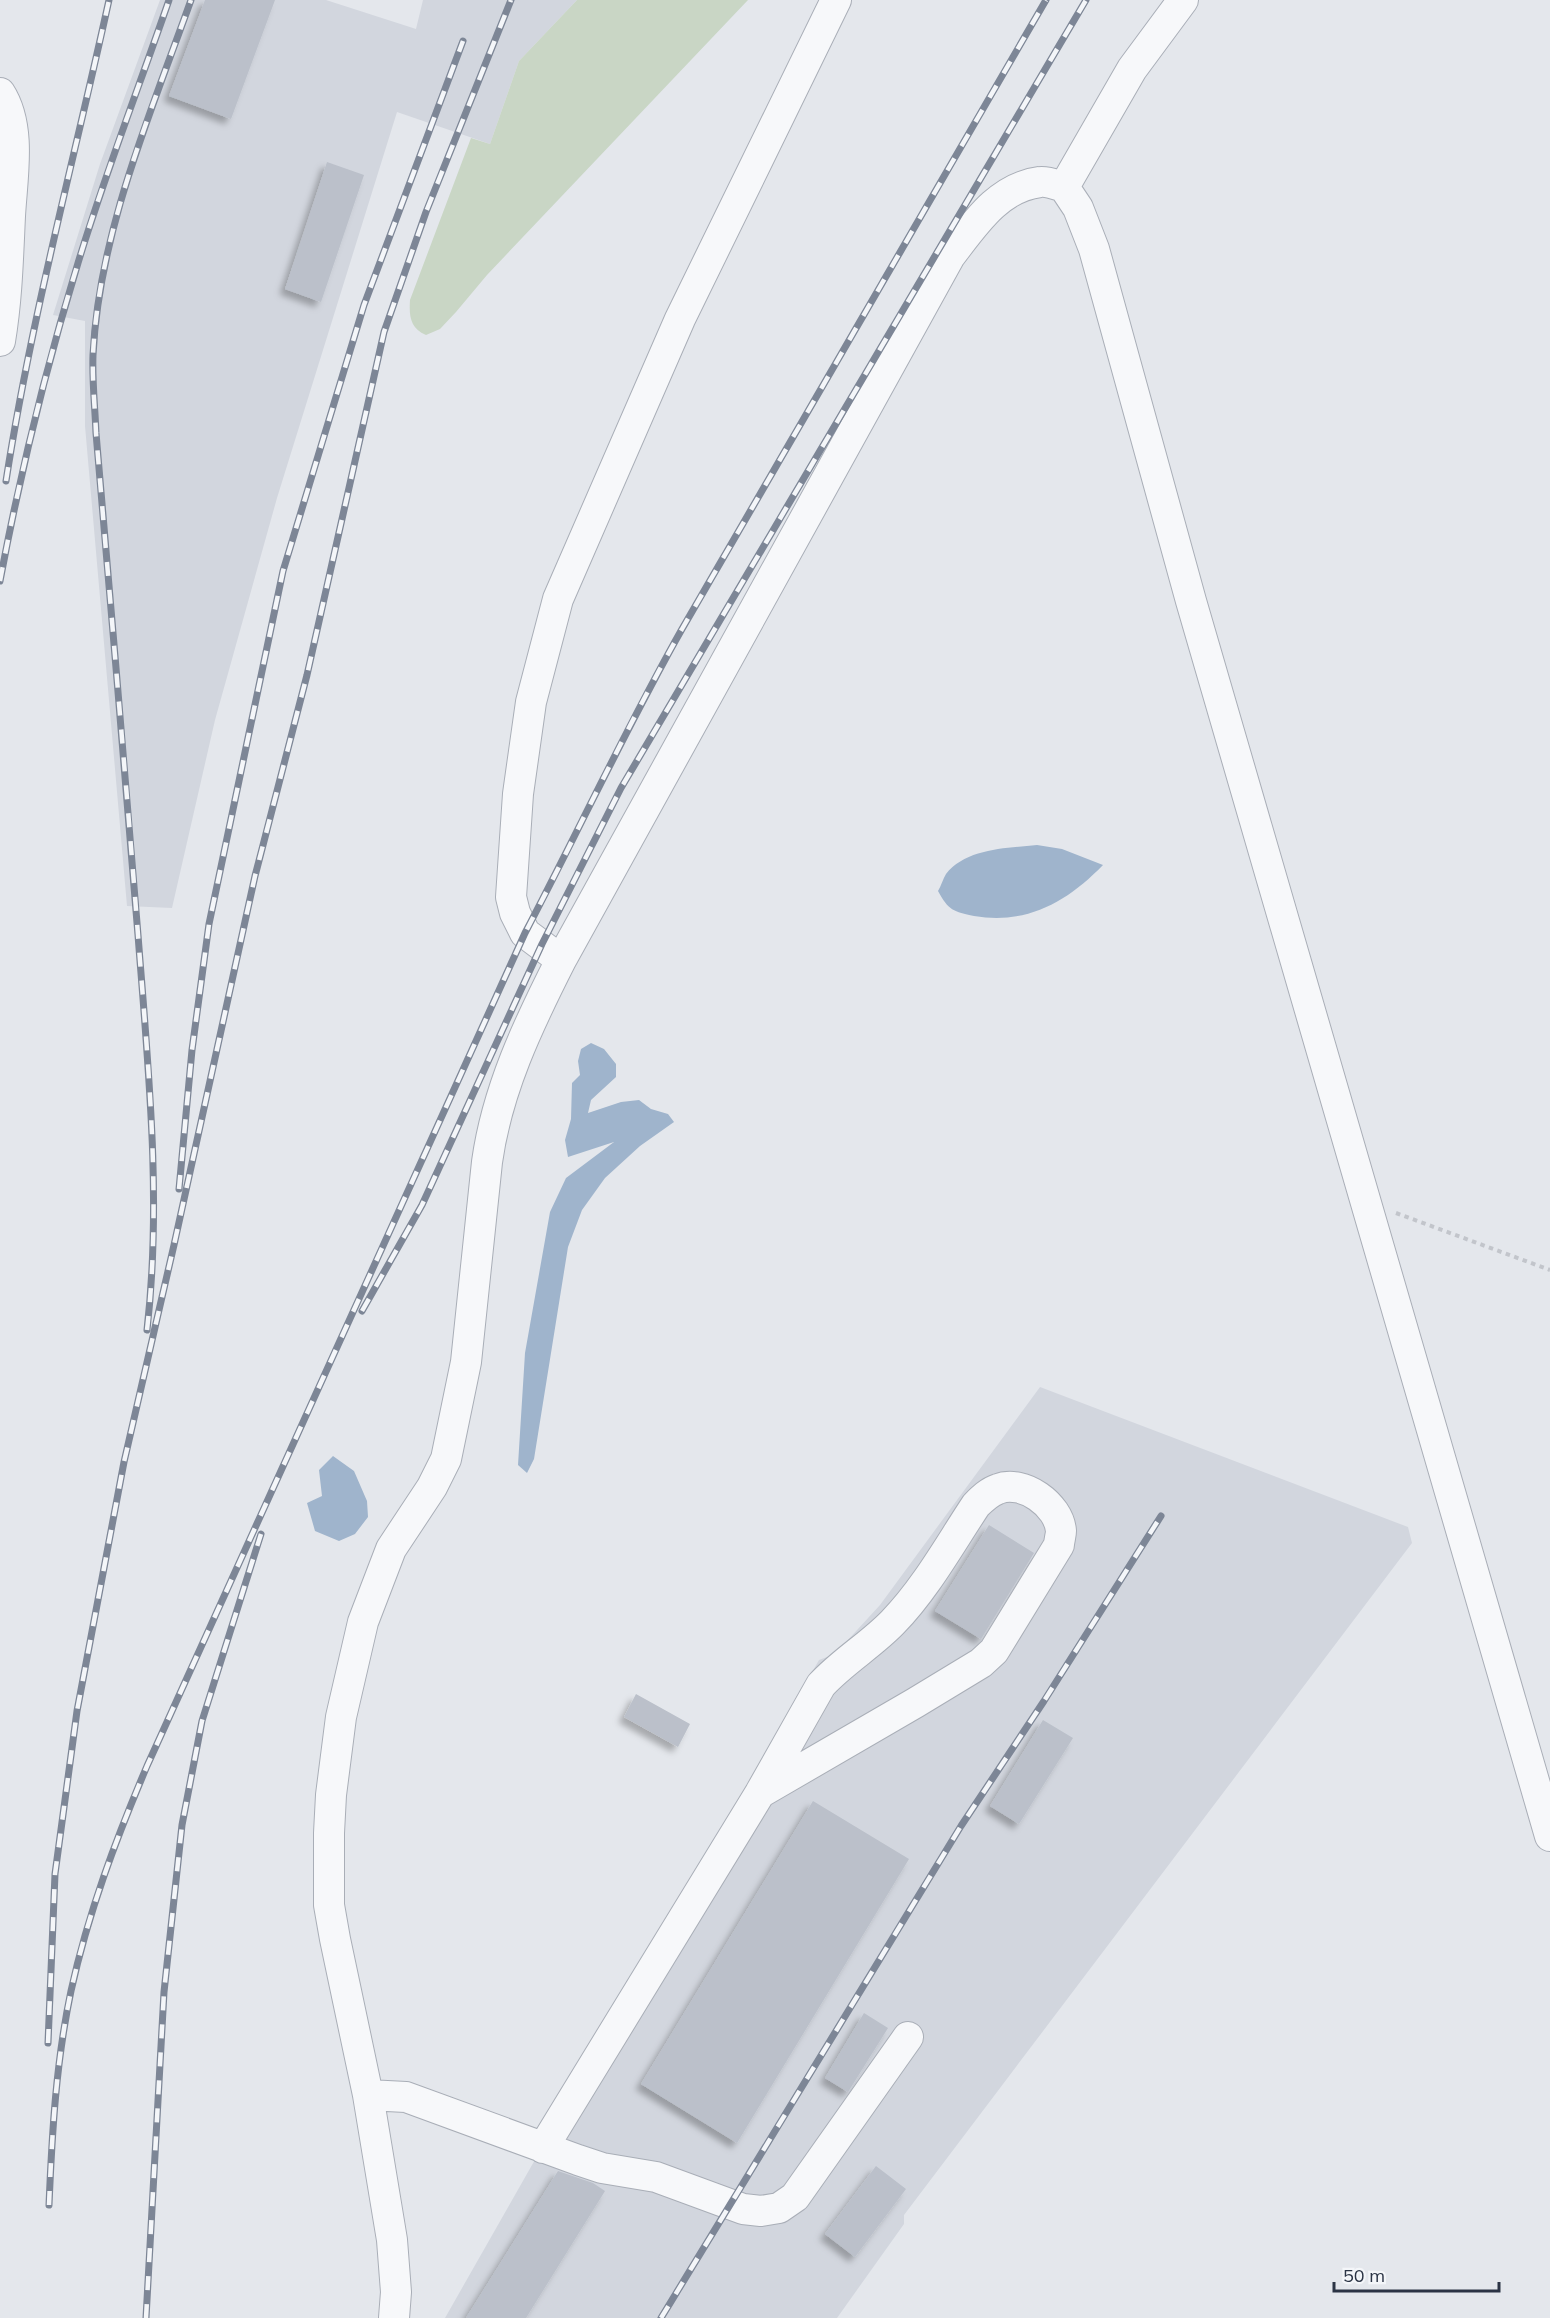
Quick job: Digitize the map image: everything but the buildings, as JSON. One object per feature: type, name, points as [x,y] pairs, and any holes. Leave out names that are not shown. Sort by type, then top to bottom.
[{"type":"street","points":[[561,960],[525,933],[515,913],[511,897],[518,794],[531,702],[558,599],[680,320],[836,0]]},
{"type":"street","points":[[1064,187],[1132,69],[1183,0]]},
{"type":"street","points":[[0,93],[8,112],[13,154],[8,277],[0,341]]},
{"type":"street","points":[[394,2318],[395,2266],[369,2095],[329,1905],[328,1833],[341,1717],[363,1622],[391,1549],[432,1487],[446,1459],[466,1362],[491,1132],[502,1093],[519,1047],[561,960],[950,256],[993,204],[1017,189],[1042,182],[1064,187],[1078,208],[1094,249],[1191,601],[1550,1836]]},
{"type":"street","points":[[543,2148],[760,1793],[821,1685],[834,1671],[872,1642],[913,1600],[976,1505],[986,1495],[999,1488],[1013,1486],[1029,1491],[1041,1499],[1056,1516],[1061,1531],[1059,1545],[994,1650],[981,1663],[760,1793]]},
{"type":"street","points":[[369,2095],[406,2097],[602,2168],[656,2177],[743,2209],[761,2211],[779,2208],[795,2197],[908,2037]]},
{"type":"path","points":[[1366,1201],[1550,1270]]},
{"type":"shaded area","points":[[160,0],[326,0],[416,29],[423,0],[577,0],[519,61],[490,144],[397,112],[277,498],[215,720],[172,908],[127,906],[85,426],[85,321],[53,315],[100,164]]},
{"type":"shaded area","points":[[1040,1387],[1408,1527],[1412,1543],[904,2215],[904,2224],[837,2318],[445,2318],[819,1660],[835,1654],[880,1605]]},
{"type":"green space","points":[[577,0],[748,0],[487,275],[440,329],[426,335],[417,329],[412,321],[410,300],[471,138],[490,144],[519,61]]},
{"type":"water","points":[[1037,845],[1062,849],[1103,865],[1060,900],[1029,914],[1011,917],[993,918],[961,913],[952,909],[938,891],[946,874],[954,865],[965,859],[988,851]]},
{"type":"water","points":[[591,1043],[604,1049],[616,1064],[616,1077],[591,1100],[588,1113],[621,1102],[639,1100],[651,1109],[668,1114],[674,1122],[640,1146],[605,1178],[582,1210],[568,1247],[534,1459],[527,1473],[518,1465],[525,1353],[550,1212],[566,1178],[614,1142],[568,1157],[565,1140],[571,1119],[572,1083],[580,1075],[578,1061],[581,1049]]},
{"type":"water","points":[[333,1456],[354,1471],[367,1501],[368,1517],[355,1534],[339,1541],[315,1531],[307,1503],[322,1496],[319,1470]]},
{"type":"railway","points":[[6,481],[40,300],[109,0]]},
{"type":"railway","points":[[0,581],[34,421],[66,302],[99,197],[169,0]]},
{"type":"railway","points":[[147,1330],[153,1231],[152,1132],[96,433],[93,355],[97,309],[116,219],[144,130],[191,0]]},
{"type":"railway","points":[[48,2043],[55,1874],[77,1711],[124,1462],[255,876],[307,675],[384,332],[426,212],[511,0]]},
{"type":"railway","points":[[49,2205],[58,2071],[71,1991],[104,1877],[147,1766],[525,933],[622,742],[682,629],[1046,0]]},
{"type":"railway","points":[[362,1311],[422,1205],[542,944],[621,788],[1086,0]]},
{"type":"railway","points":[[179,1189],[192,1050],[209,924],[283,571],[364,305],[463,41]]},
{"type":"railway","points":[[661,2318],[961,1826],[1044,1701],[1161,1516]]},
{"type":"railway","points":[[146,2318],[164,1992],[182,1825],[202,1721],[261,1534]]}]
